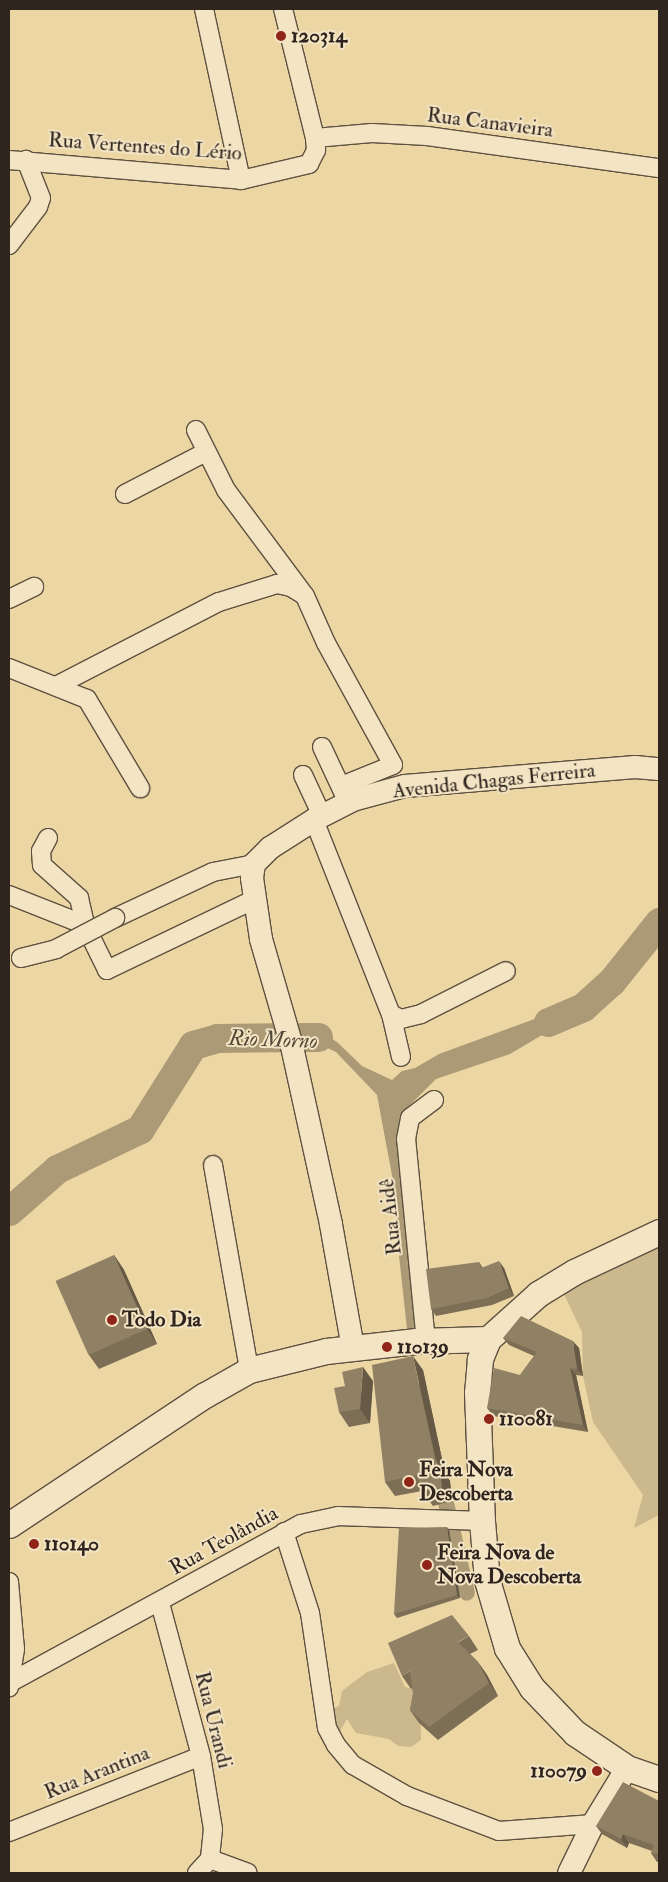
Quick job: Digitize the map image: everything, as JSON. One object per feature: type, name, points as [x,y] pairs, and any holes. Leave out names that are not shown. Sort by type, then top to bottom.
[{"type":"main road","points":[[659,1232],[574,1272],[538,1294],[488,1339],[479,1364],[477,1392],[482,1521],[487,1580],[494,1611],[517,1665],[532,1688],[575,1733],[627,1768],[659,1779]]},
{"type":"main road","points":[[9,1525],[205,1395],[249,1370],[270,1363],[353,1348],[488,1339]]},
{"type":"street","points":[[204,9],[241,180]]},
{"type":"street","points":[[283,9],[315,138]]},
{"type":"street","name":"Rua Canavieira","points":[[315,138],[372,133],[427,136],[659,168]]},
{"type":"street","name":"Rua Vertentes do Lério","points":[[18,160],[241,180],[309,164],[316,150],[315,138]]},
{"type":"street","points":[[9,245],[38,207],[40,198],[18,160]]},
{"type":"street","points":[[196,430],[226,490],[305,596],[326,642],[393,765],[345,795],[322,747]]},
{"type":"street","points":[[125,494],[206,452]]},
{"type":"street","points":[[56,686],[219,602],[277,584],[292,587],[305,596]]},
{"type":"street","points":[[9,599],[34,587]]},
{"type":"street","points":[[9,668],[87,699],[140,788]]},
{"type":"street","name":"Avenida Chagas Ferreira","points":[[254,864],[270,848],[318,818],[345,795],[405,786],[626,768],[659,769]]},
{"type":"street","points":[[303,775],[392,1014],[401,1057]]},
{"type":"street","points":[[48,838],[42,851],[42,866],[79,898],[85,926],[107,970],[255,899]]},
{"type":"street","points":[[15,958],[56,949],[115,918],[213,872],[254,864],[255,899],[265,956],[292,1046],[331,1224],[353,1348]]},
{"type":"street","points":[[9,895],[85,926]]},
{"type":"street","points":[[392,1014],[401,1019],[421,1014],[506,971]]},
{"type":"street","name":"Rua Aidê","points":[[426,1342],[406,1138],[410,1118],[434,1100]]},
{"type":"street","points":[[213,1165],[249,1370]]},
{"type":"street","name":"Rua Teolândia","points":[[10,1684],[160,1603],[284,1532],[312,1520],[338,1516],[482,1521]]},
{"type":"street","points":[[284,1532],[310,1613],[327,1728],[336,1745],[353,1765],[406,1796],[499,1830],[593,1824]]},
{"type":"street","points":[[9,1582],[15,1649],[10,1684]]},
{"type":"street","name":"Rua Urandi","points":[[160,1603],[201,1756],[213,1829],[211,1854]]},
{"type":"street","name":"Rua Arantina","points":[[9,1832],[201,1756]]},
{"type":"street","points":[[569,1873],[593,1824],[627,1768]]},
{"type":"street","points":[[197,1873],[211,1854],[248,1873]]},
{"type":"shaded area","points":[[578,1003],[586,1009],[510,1054],[436,1079],[405,1110],[400,1136],[417,1327],[407,1329],[392,1191],[394,1186],[377,1095],[336,1052],[321,1045],[300,1043],[298,1026],[316,1029],[337,1042],[362,1066],[392,1080],[402,1071],[415,1068],[439,1054]]},
{"type":"shaded area","points":[[659,1243],[659,1515],[634,1528],[643,1495],[593,1422],[583,1376],[582,1332],[562,1290]]},
{"type":"shaded area","points":[[394,1663],[405,1687],[420,1691],[421,1740],[411,1747],[398,1746],[389,1739],[356,1733],[347,1719],[339,1733],[331,1719],[332,1709],[339,1706],[342,1691],[367,1672]]},
{"type":"building","name":"Todo Dia","points":[[114,1255],[147,1329],[88,1355],[56,1281]]},
{"type":"building","points":[[499,1261],[509,1288],[487,1298],[431,1309],[426,1269],[479,1262],[481,1268]]},
{"type":"building","points":[[521,1316],[573,1341],[577,1369],[570,1368],[583,1425],[487,1408],[494,1368],[520,1375],[537,1352],[503,1338]]},
{"type":"building","points":[[413,1356],[435,1459],[440,1467],[442,1487],[423,1492],[417,1475],[385,1482],[372,1365]]},
{"type":"building","points":[[363,1367],[360,1409],[339,1412],[334,1388],[345,1386],[342,1372]]},
{"type":"building","name":"Feira Nova de Nova Descoberta","points":[[447,1527],[457,1595],[394,1614],[399,1528]]},
{"type":"building","points":[[452,1615],[469,1636],[458,1642],[478,1662],[489,1683],[429,1727],[410,1710],[413,1694],[410,1671],[402,1676],[388,1643]]},
{"type":"building","points":[[623,1782],[659,1801],[659,1854],[651,1853],[654,1845],[623,1834],[621,1839],[596,1826]]},
{"type":"waterway","name":"Rio Morno","points":[[548,1022],[583,1007],[611,982],[659,922]]},
{"type":"waterway","name":"Rio Morno","points":[[9,1211],[57,1169],[140,1129],[193,1045],[217,1038],[318,1037]]},
{"type":"waterway","points":[[446,1503],[467,1593]]},
{"type":"place","name":"120314","points":[[281,36]]},
{"type":"place","name":"Todo Dia","points":[[112,1320]]},
{"type":"place","name":"110139","points":[[387,1347]]},
{"type":"place","name":"110081","points":[[489,1419]]},
{"type":"place","name":"Feira Nova Descoberta","points":[[409,1482]]},
{"type":"place","name":"110140","points":[[34,1544]]},
{"type":"place","name":"Feira Nova de Nova Descoberta","points":[[427,1565]]},
{"type":"place","name":"110079","points":[[597,1771]]}]
